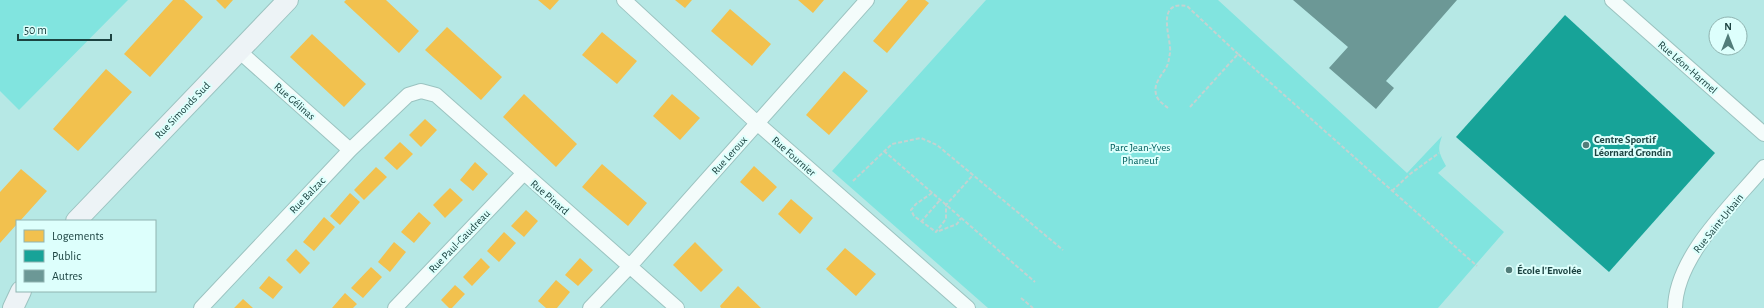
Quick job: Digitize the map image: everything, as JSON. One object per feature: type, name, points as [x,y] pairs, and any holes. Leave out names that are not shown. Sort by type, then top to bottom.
[{"type":"street","name":"Rue Simonds Sud","points":[[77,220],[288,0]]},
{"type":"street","name":"Rue Fournier","points":[[624,0],[757,123],[968,308]]},
{"type":"street","name":"Rue Leroux","points":[[590,308],[630,266],[867,0]]},
{"type":"street","name":"Rue Léon-Harmel","points":[[1612,0],[1764,134]]},
{"type":"street","name":"Rue Gélinas","points":[[239,51],[350,150]]},
{"type":"street","name":"Rue Balzac","points":[[201,308],[350,150],[408,95],[421,91]]},
{"type":"street","name":"Rue Pinard","points":[[421,91],[436,96],[677,308]]},
{"type":"street","name":"Rue Saint-Urbain","points":[[1675,308],[1683,271],[1697,246],[1764,167]]},
{"type":"street","name":"Rue Paul-Gaudreau","points":[[395,308],[523,174]]},
{"type":"street","points":[[13,308],[21,292]]},
{"type":"path","points":[[1173,2],[1181,3],[1187,6],[1238,54],[1477,266]]},
{"type":"path","points":[[1168,108],[1156,94],[1155,87],[1168,65],[1170,52],[1166,10],[1169,5]]},
{"type":"path","points":[[1190,107],[1238,54]]},
{"type":"path","points":[[853,181],[892,144],[921,138],[937,145],[1063,250]]},
{"type":"path","points":[[884,151],[1035,282]]},
{"type":"path","points":[[1392,191],[1410,174],[1439,153]]},
{"type":"path","points":[[936,232],[946,218],[946,206],[973,175]]},
{"type":"path","points":[[932,193],[916,204],[911,210],[914,216],[936,232]]},
{"type":"path","points":[[921,222],[940,200]]},
{"type":"path","points":[[936,232],[957,224],[961,218]]},
{"type":"path","points":[[1021,298],[1032,308]]},
{"type":"green space","points":[[0,0],[128,0],[19,110],[0,91]]},
{"type":"green space","name":"Parc Jean-Yves Phaneuf","points":[[986,0],[1218,0],[1407,173],[1442,136],[1440,151],[1446,166],[1438,173],[1504,232],[1438,308],[988,308],[832,171]]},
{"type":"building: Logements","points":[[173,0],[184,0],[203,17],[150,77],[124,54]]},
{"type":"building: Logements","points":[[216,0],[233,0],[225,9]]},
{"type":"building: Logements","points":[[346,0],[386,0],[419,31],[399,53],[344,2]]},
{"type":"building: Logements","points":[[538,0],[559,0],[550,10]]},
{"type":"building: Logements","points":[[675,0],[692,0],[685,8]]},
{"type":"building: Logements","points":[[798,0],[824,0],[813,13]]},
{"type":"building: Logements","points":[[908,0],[925,0],[929,3],[887,53],[873,41]]},
{"type":"building: Logements","points":[[730,9],[771,44],[752,66],[711,31]]},
{"type":"building: Logements","points":[[447,27],[502,77],[481,100],[425,50]]},
{"type":"building: Logements","points":[[602,32],[637,61],[617,84],[582,55]]},
{"type":"building: Logements","points":[[312,34],[366,84],[344,107],[290,57]]},
{"type":"building: Logements","points":[[106,69],[132,92],[78,151],[53,129]]},
{"type":"building: Logements","points":[[844,71],[868,91],[829,135],[806,115]]},
{"type":"building: Logements","points":[[524,94],[577,144],[556,167],[503,117]]},
{"type":"building: Logements","points":[[672,94],[700,118],[680,140],[653,116]]},
{"type":"building: Logements","points":[[425,119],[437,130],[421,147],[409,135]]},
{"type":"building: Logements","points":[[400,142],[413,154],[397,170],[384,158]]},
{"type":"building: Logements","points":[[475,162],[488,174],[473,191],[460,180]]},
{"type":"building: Logements","points":[[602,164],[647,203],[628,226],[582,187]]},
{"type":"building: Logements","points":[[754,166],[777,187],[763,202],[740,182]]},
{"type":"building: Logements","points":[[376,167],[387,177],[364,200],[354,190]]},
{"type":"building: Logements","points":[[21,169],[47,191],[21,220],[16,220],[16,225],[0,243],[0,192]]},
{"type":"building: Logements","points":[[450,188],[463,200],[445,218],[433,205]]},
{"type":"building: Logements","points":[[350,193],[360,202],[340,225],[330,216]]},
{"type":"building: Logements","points":[[791,199],[813,218],[800,234],[778,214]]},
{"type":"building: Logements","points":[[526,210],[538,221],[524,237],[511,226]]},
{"type":"building: Logements","points":[[419,212],[431,223],[414,243],[401,232]]},
{"type":"building: Logements","points":[[324,217],[335,227],[314,251],[303,242]]},
{"type":"building: Logements","points":[[504,232],[516,243],[499,262],[487,251]]},
{"type":"building: Logements","points":[[394,242],[406,252],[390,272],[378,262]]},
{"type":"building: Logements","points":[[695,242],[723,270],[701,292],[673,265]]},
{"type":"building: Logements","points":[[845,248],[876,274],[856,296],[826,269]]},
{"type":"building: Logements","points":[[296,249],[310,263],[300,274],[286,260]]},
{"type":"building: Logements","points":[[481,258],[490,267],[472,286],[463,277]]},
{"type":"building: Logements","points":[[580,258],[593,270],[578,286],[565,275]]},
{"type":"building: Logements","points":[[371,267],[382,277],[363,298],[351,288]]},
{"type":"building: Logements","points":[[269,276],[283,287],[273,299],[259,288]]},
{"type":"building: Logements","points":[[556,280],[570,292],[557,308],[546,308],[538,301]]},
{"type":"building: Logements","points":[[455,285],[465,294],[452,308],[449,308],[441,300]]},
{"type":"building: Logements","points":[[738,286],[761,308],[721,308],[720,306]]},
{"type":"building: Logements","points":[[345,293],[357,304],[353,308],[332,308]]},
{"type":"building: Logements","points":[[243,299],[253,308],[234,308]]},
{"type":"building: Public","name":"Centre Sportif Léornard Grondin","points":[[1565,15],[1715,153],[1609,272],[1456,137]]},
{"type":"building: Autres","points":[[1293,0],[1457,0],[1386,81],[1394,88],[1376,109],[1329,68],[1348,47]]},
{"type":"place","name":"Centre Sportif Léornard Grondin","points":[[1586,145]]},
{"type":"place","name":"École l'Envolée","points":[[1509,270]]}]
